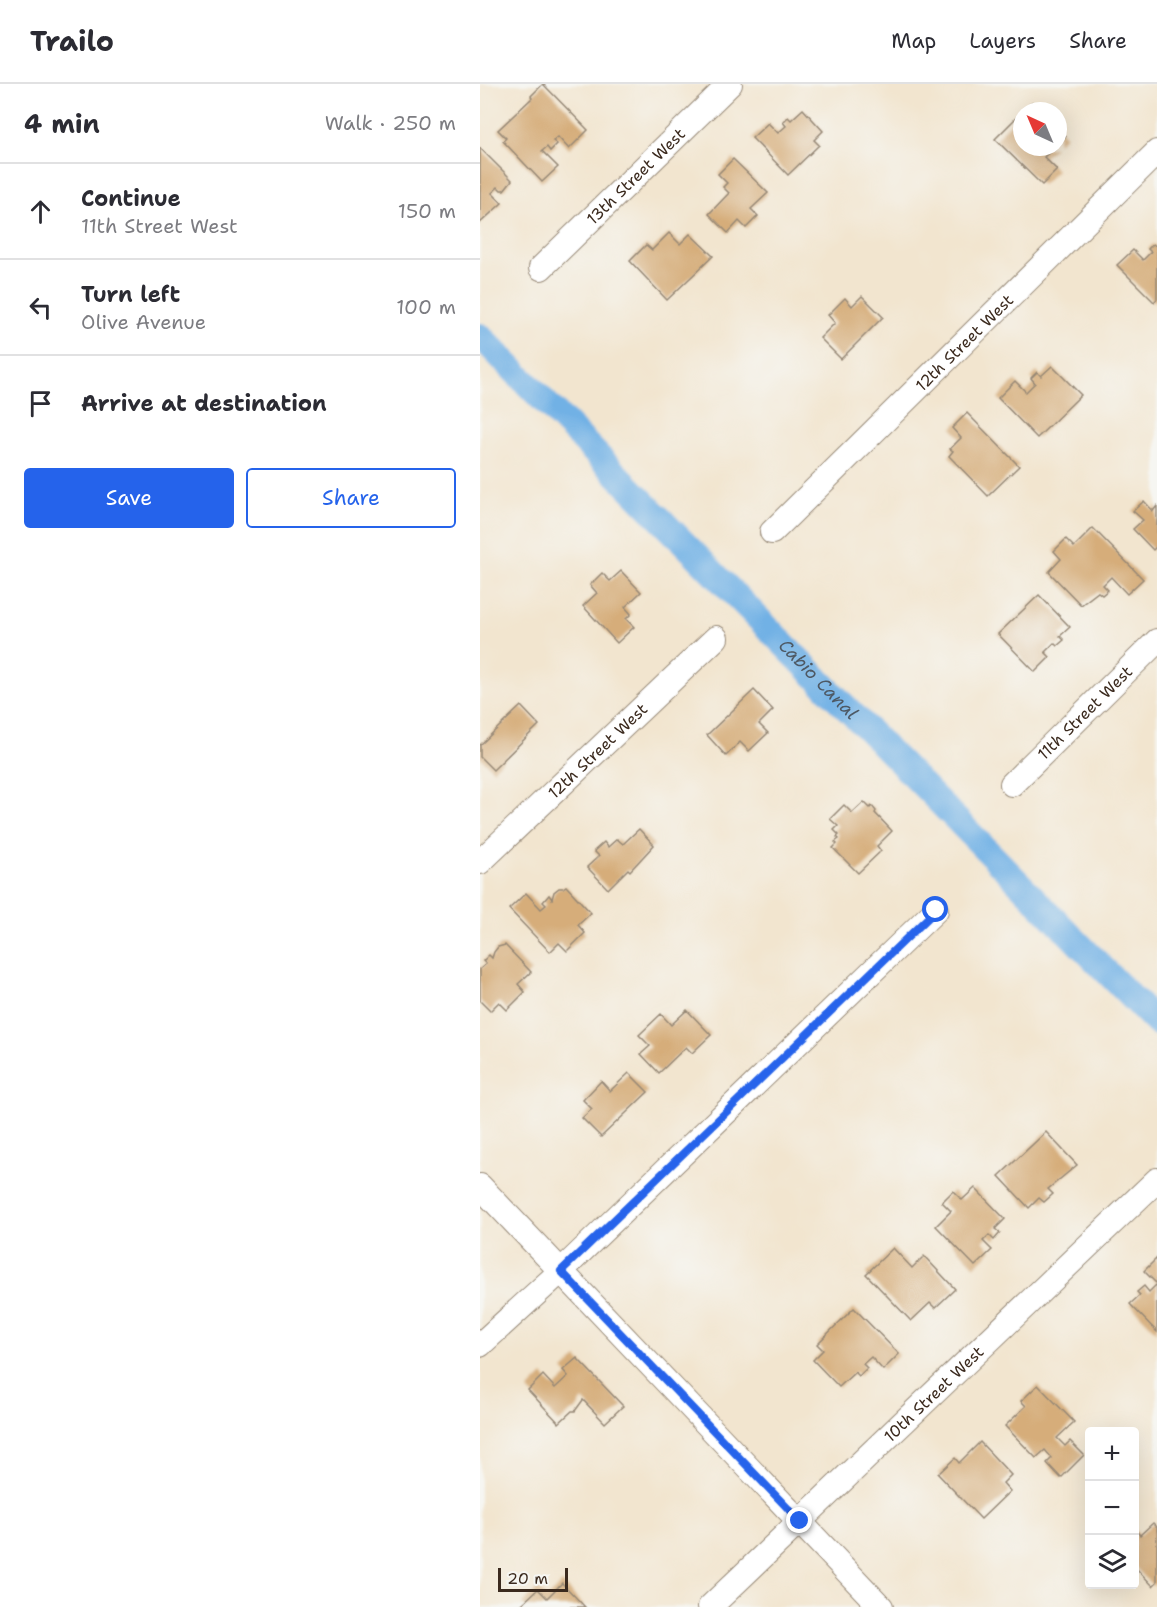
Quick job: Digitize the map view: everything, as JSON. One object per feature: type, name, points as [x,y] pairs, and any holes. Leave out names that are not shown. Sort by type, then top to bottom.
[{"type":"street","name":"13th Street West","points":[[541,268],[730,84]]},
{"type":"street","name":"12th Street West","points":[[772,532],[1157,152]]},
{"type":"street","name":"12th Street West","points":[[480,862],[716,638]]},
{"type":"street","name":"11th Street West","points":[[1012,784],[1157,641]]},
{"type":"street","points":[[480,1345],[561,1271],[936,910]]},
{"type":"street","name":"10th Street West","points":[[710,1607],[1157,1180]]},
{"type":"street","points":[[480,1186],[881,1607]]},
{"type":"building","points":[[543,84],[588,130],[569,149],[558,137],[553,141],[557,144],[550,151],[547,147],[542,151],[558,167],[542,182],[503,141],[506,138],[498,130],[532,98],[531,96]]},
{"type":"building","points":[[803,109],[823,131],[814,140],[819,145],[788,175],[752,138],[768,123],[778,133],[786,126],[783,122],[788,117],[791,120]]},
{"type":"building","points":[[1013,121],[1013,156],[1045,156],[1057,170],[1042,185],[995,139]]},
{"type":"building","points":[[480,148],[512,180],[504,190],[498,187],[492,193],[502,203],[480,223]]},
{"type":"building","points":[[733,159],[768,193],[751,209],[758,216],[746,228],[739,221],[728,233],[709,214],[729,193],[723,187],[727,183],[718,174]]},
{"type":"building","points":[[669,233],[680,244],[690,234],[713,256],[667,300],[630,261],[646,245],[652,250]]},
{"type":"building","points":[[1153,244],[1157,247],[1157,299],[1154,302],[1117,265],[1133,250],[1143,260],[1151,252],[1148,249]]},
{"type":"building","points":[[862,296],[883,317],[841,359],[820,338],[835,323],[828,315],[845,298],[852,306]]},
{"type":"building","points":[[1052,366],[1081,395],[1037,438],[998,398],[1015,381],[1026,392],[1035,383],[1031,378],[1037,372],[1041,376]]},
{"type":"building","points":[[967,413],[1019,466],[988,496],[949,456],[953,451],[950,449],[961,438],[952,428]]},
{"type":"building","points":[[1144,501],[1153,511],[1157,506],[1157,546],[1153,550],[1133,529],[1143,520],[1133,511]]},
{"type":"building","points":[[1093,528],[1143,579],[1127,594],[1111,577],[1103,585],[1108,590],[1102,595],[1098,592],[1081,605],[1049,572],[1061,559],[1054,551],[1066,539],[1074,547]]},
{"type":"building","points":[[621,571],[641,592],[625,607],[631,614],[626,619],[634,627],[617,643],[583,606],[597,593],[590,585],[602,573],[610,581]]},
{"type":"building","points":[[1039,595],[1070,627],[1060,636],[1064,640],[1057,646],[1054,643],[1045,652],[1050,657],[1035,672],[998,634]]},
{"type":"building","points":[[754,690],[773,710],[759,724],[768,733],[749,751],[740,742],[726,756],[707,735]]},
{"type":"building","points":[[521,706],[539,725],[493,770],[480,757],[480,745]]},
{"type":"building","points":[[864,802],[870,808],[872,806],[875,813],[892,831],[877,846],[881,851],[858,873],[833,848],[837,844],[835,842],[839,839],[837,837],[839,835],[834,830],[838,826],[830,819],[844,805],[852,813]]},
{"type":"building","points":[[639,829],[654,845],[630,871],[628,869],[608,889],[587,867],[599,856],[594,851],[604,842],[608,847],[617,839],[623,844]]},
{"type":"building","points":[[566,886],[591,913],[578,925],[585,933],[567,951],[559,943],[550,952],[509,909],[526,893],[541,909],[546,905],[543,902],[549,895],[552,899],[554,892]]},
{"type":"building","points":[[505,945],[531,972],[518,984],[525,992],[507,1010],[499,1002],[490,1011],[480,1001],[480,969],[486,964],[483,961],[489,955],[492,958],[498,947]]},
{"type":"building","points":[[687,1010],[711,1035],[692,1053],[686,1047],[659,1073],[641,1054],[650,1046],[639,1035],[661,1014],[671,1025]]},
{"type":"building","points":[[629,1073],[648,1092],[601,1137],[582,1118],[592,1109],[583,1100],[601,1081],[610,1091]]},
{"type":"building","points":[[1046,1132],[1077,1165],[1048,1189],[1053,1194],[1044,1202],[1039,1198],[1029,1208],[999,1176]]},
{"type":"building","points":[[975,1188],[1005,1219],[995,1229],[1000,1233],[994,1240],[989,1235],[983,1241],[992,1250],[975,1266],[936,1226],[951,1211],[942,1202],[953,1191],[962,1200]]},
{"type":"building","points":[[893,1248],[912,1268],[924,1256],[955,1289],[935,1308],[930,1303],[911,1321],[866,1274]]},
{"type":"building","points":[[1157,1258],[1157,1284],[1144,1271]]},
{"type":"building","points":[[1157,1284],[1157,1332],[1130,1304],[1140,1295],[1137,1292],[1144,1286],[1149,1292]]},
{"type":"building","points":[[854,1308],[899,1354],[883,1370],[871,1357],[863,1364],[867,1368],[859,1376],[855,1372],[839,1387],[813,1360],[823,1350],[817,1344]]},
{"type":"building","points":[[577,1358],[623,1406],[605,1423],[583,1400],[575,1411],[559,1423],[528,1390],[543,1375],[555,1388],[568,1376],[563,1370]]},
{"type":"building","points":[[1038,1385],[1074,1422],[1057,1438],[1065,1446],[1070,1441],[1084,1455],[1061,1478],[1047,1463],[1052,1458],[1045,1450],[1036,1458],[1005,1426],[1026,1406],[1021,1401]]},
{"type":"building","points":[[980,1442],[1011,1475],[1003,1483],[1010,1491],[981,1519],[938,1474],[955,1458],[959,1463]]},
{"type":"building","points":[[1153,1523],[1157,1527],[1157,1582],[1153,1586],[1139,1571],[1140,1535]]},
{"type":"building","points":[[562,1583],[585,1607],[525,1607],[522,1604],[538,1589],[547,1598]]},
{"type":"waterway","name":"Cabio Canal","points":[[480,336],[1157,1023]]},
{"type":"route","points":[[800,1521],[561,1271],[936,910]]}]
